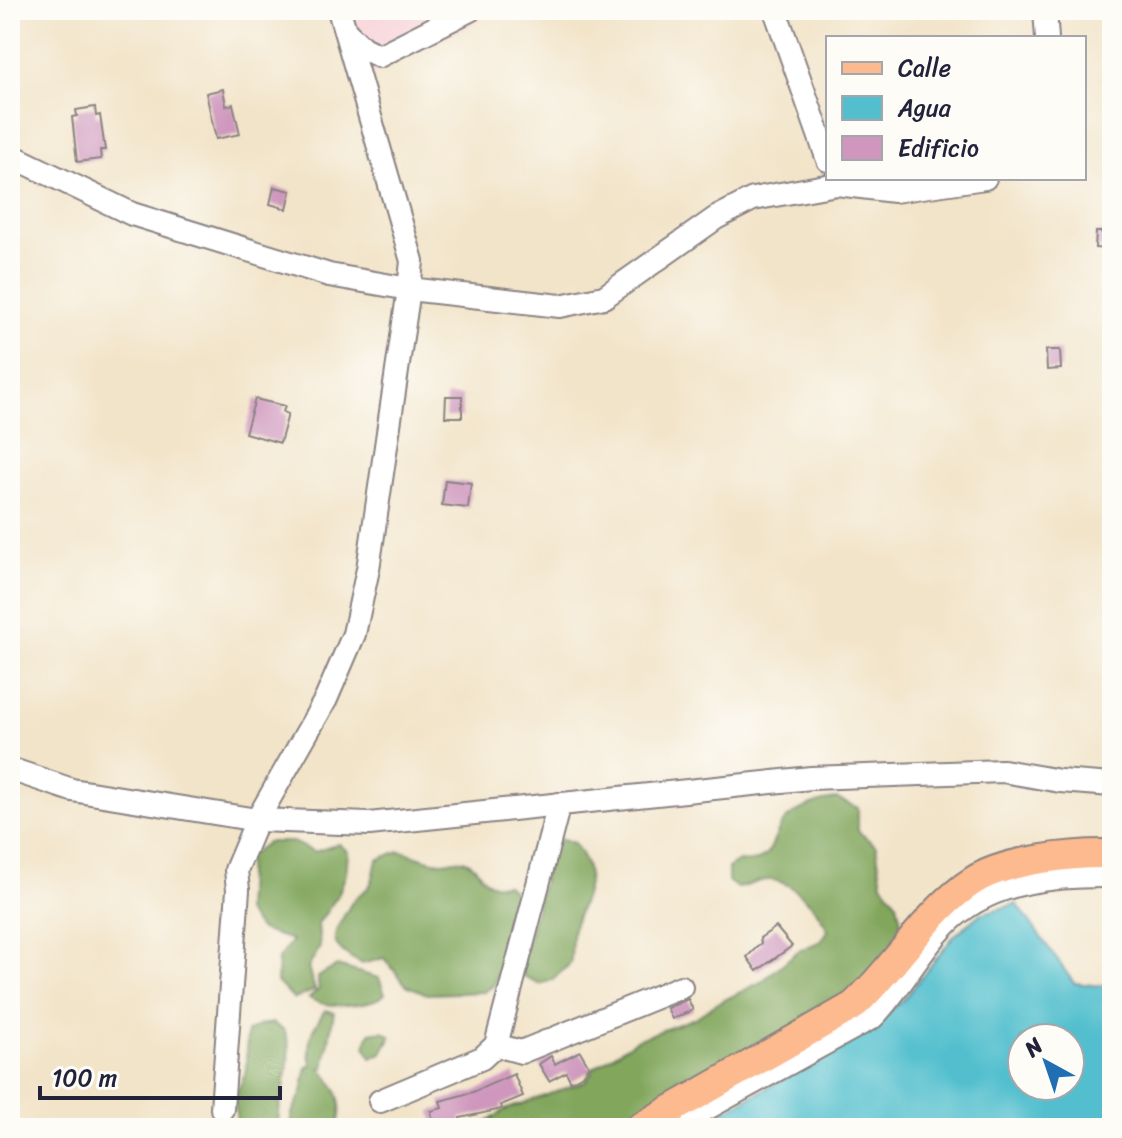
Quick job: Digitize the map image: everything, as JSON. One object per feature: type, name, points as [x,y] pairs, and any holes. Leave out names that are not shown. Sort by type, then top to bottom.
[{"type":"main road","points":[[639,1128],[853,1006],[876,986],[950,900],[975,880],[1033,863],[1085,854],[1112,854]]},
{"type":"street","points":[[342,21],[363,48],[379,56],[470,10]]},
{"type":"street","points":[[775,10],[826,154]]},
{"type":"street","points":[[1045,10],[1047,36]]},
{"type":"street","points":[[222,1109],[238,890],[236,870],[257,820],[326,699],[354,634],[368,569],[409,289],[412,261],[342,21]]},
{"type":"street","points":[[10,155],[132,214],[329,275],[409,289],[560,306],[604,297],[716,218],[753,199],[836,181],[894,191],[971,180]]},
{"type":"street","points":[[10,769],[72,790],[257,820],[369,824],[811,778],[1003,771],[1060,781],[1112,785]]},
{"type":"street","points":[[380,1101],[482,1058],[496,1045],[559,804]]},
{"type":"street","points":[[671,1128],[873,1017],[891,999],[953,918],[970,906],[1006,888],[1043,880],[1112,876]]},
{"type":"street","points":[[496,1045],[521,1052],[681,987]]},
{"type":"shaded area","points":[[340,10],[498,10],[359,82]]},
{"type":"green space","points":[[837,799],[858,808],[858,831],[876,846],[882,883],[897,903],[905,939],[902,962],[652,1128],[478,1128],[505,1110],[586,1081],[591,1070],[636,1040],[695,1018],[761,982],[798,951],[821,941],[828,931],[804,897],[777,881],[760,881],[737,888],[728,881],[728,868],[739,861],[765,856],[783,823],[793,814]]},
{"type":"green space","points":[[554,838],[574,843],[586,865],[588,884],[573,930],[570,964],[552,980],[540,984],[519,974]]},
{"type":"green space","points":[[268,842],[293,842],[314,852],[339,844],[348,852],[346,874],[338,895],[318,924],[320,947],[308,968],[315,990],[294,999],[277,982],[278,959],[292,940],[260,930],[245,911],[248,856]]},
{"type":"green space","points":[[399,851],[436,862],[466,861],[486,881],[506,884],[515,892],[514,929],[494,985],[484,992],[427,994],[406,985],[384,958],[362,964],[336,943],[336,930],[354,900],[370,885],[377,860]]},
{"type":"green space","points":[[337,966],[379,978],[385,994],[369,1002],[347,1005],[326,1004],[309,998],[319,989],[317,977]]},
{"type":"green space","points":[[325,1010],[334,1012],[324,1068],[320,1068],[338,1095],[340,1119],[337,1128],[291,1128],[292,1114],[302,1092],[307,1067],[312,1065],[309,1050],[311,1036]]},
{"type":"green space","points":[[272,1023],[284,1030],[289,1053],[279,1128],[238,1128],[234,1099],[246,1072],[247,1032]]},
{"type":"green space","points":[[383,1031],[391,1036],[382,1053],[371,1058],[365,1046],[370,1033]]},
{"type":"water","points":[[1017,904],[1074,983],[1102,986],[1112,980],[1112,1128],[693,1128],[856,1040],[904,999],[954,936],[980,914]]},
{"type":"building","points":[[223,89],[226,106],[233,104],[240,134],[216,139],[206,93]]},
{"type":"building","points":[[95,107],[96,116],[100,115],[105,150],[100,150],[101,159],[77,162],[72,117],[77,116],[76,110]]},
{"type":"building","points":[[274,187],[291,191],[287,209],[270,204]]},
{"type":"building","points":[[1096,232],[1112,232],[1112,249],[1095,248]]},
{"type":"building","points":[[1046,350],[1060,350],[1061,369],[1047,370]]},
{"type":"building","points":[[446,396],[462,396],[462,417],[445,417]]},
{"type":"building","points":[[255,399],[285,406],[283,412],[288,414],[280,443],[245,433]]},
{"type":"building","points":[[445,480],[471,483],[468,508],[442,505]]},
{"type":"building","points":[[776,927],[792,946],[757,971],[747,957],[761,943],[760,938]]},
{"type":"building","points":[[688,999],[693,1010],[672,1019],[667,1008]]},
{"type":"building","points":[[580,1051],[591,1070],[571,1082],[566,1072],[549,1081],[539,1064],[551,1056],[555,1064]]},
{"type":"building","points":[[514,1074],[523,1096],[501,1105],[502,1109],[460,1118],[462,1128],[434,1128],[431,1111],[442,1108],[440,1101],[473,1092]]}]
